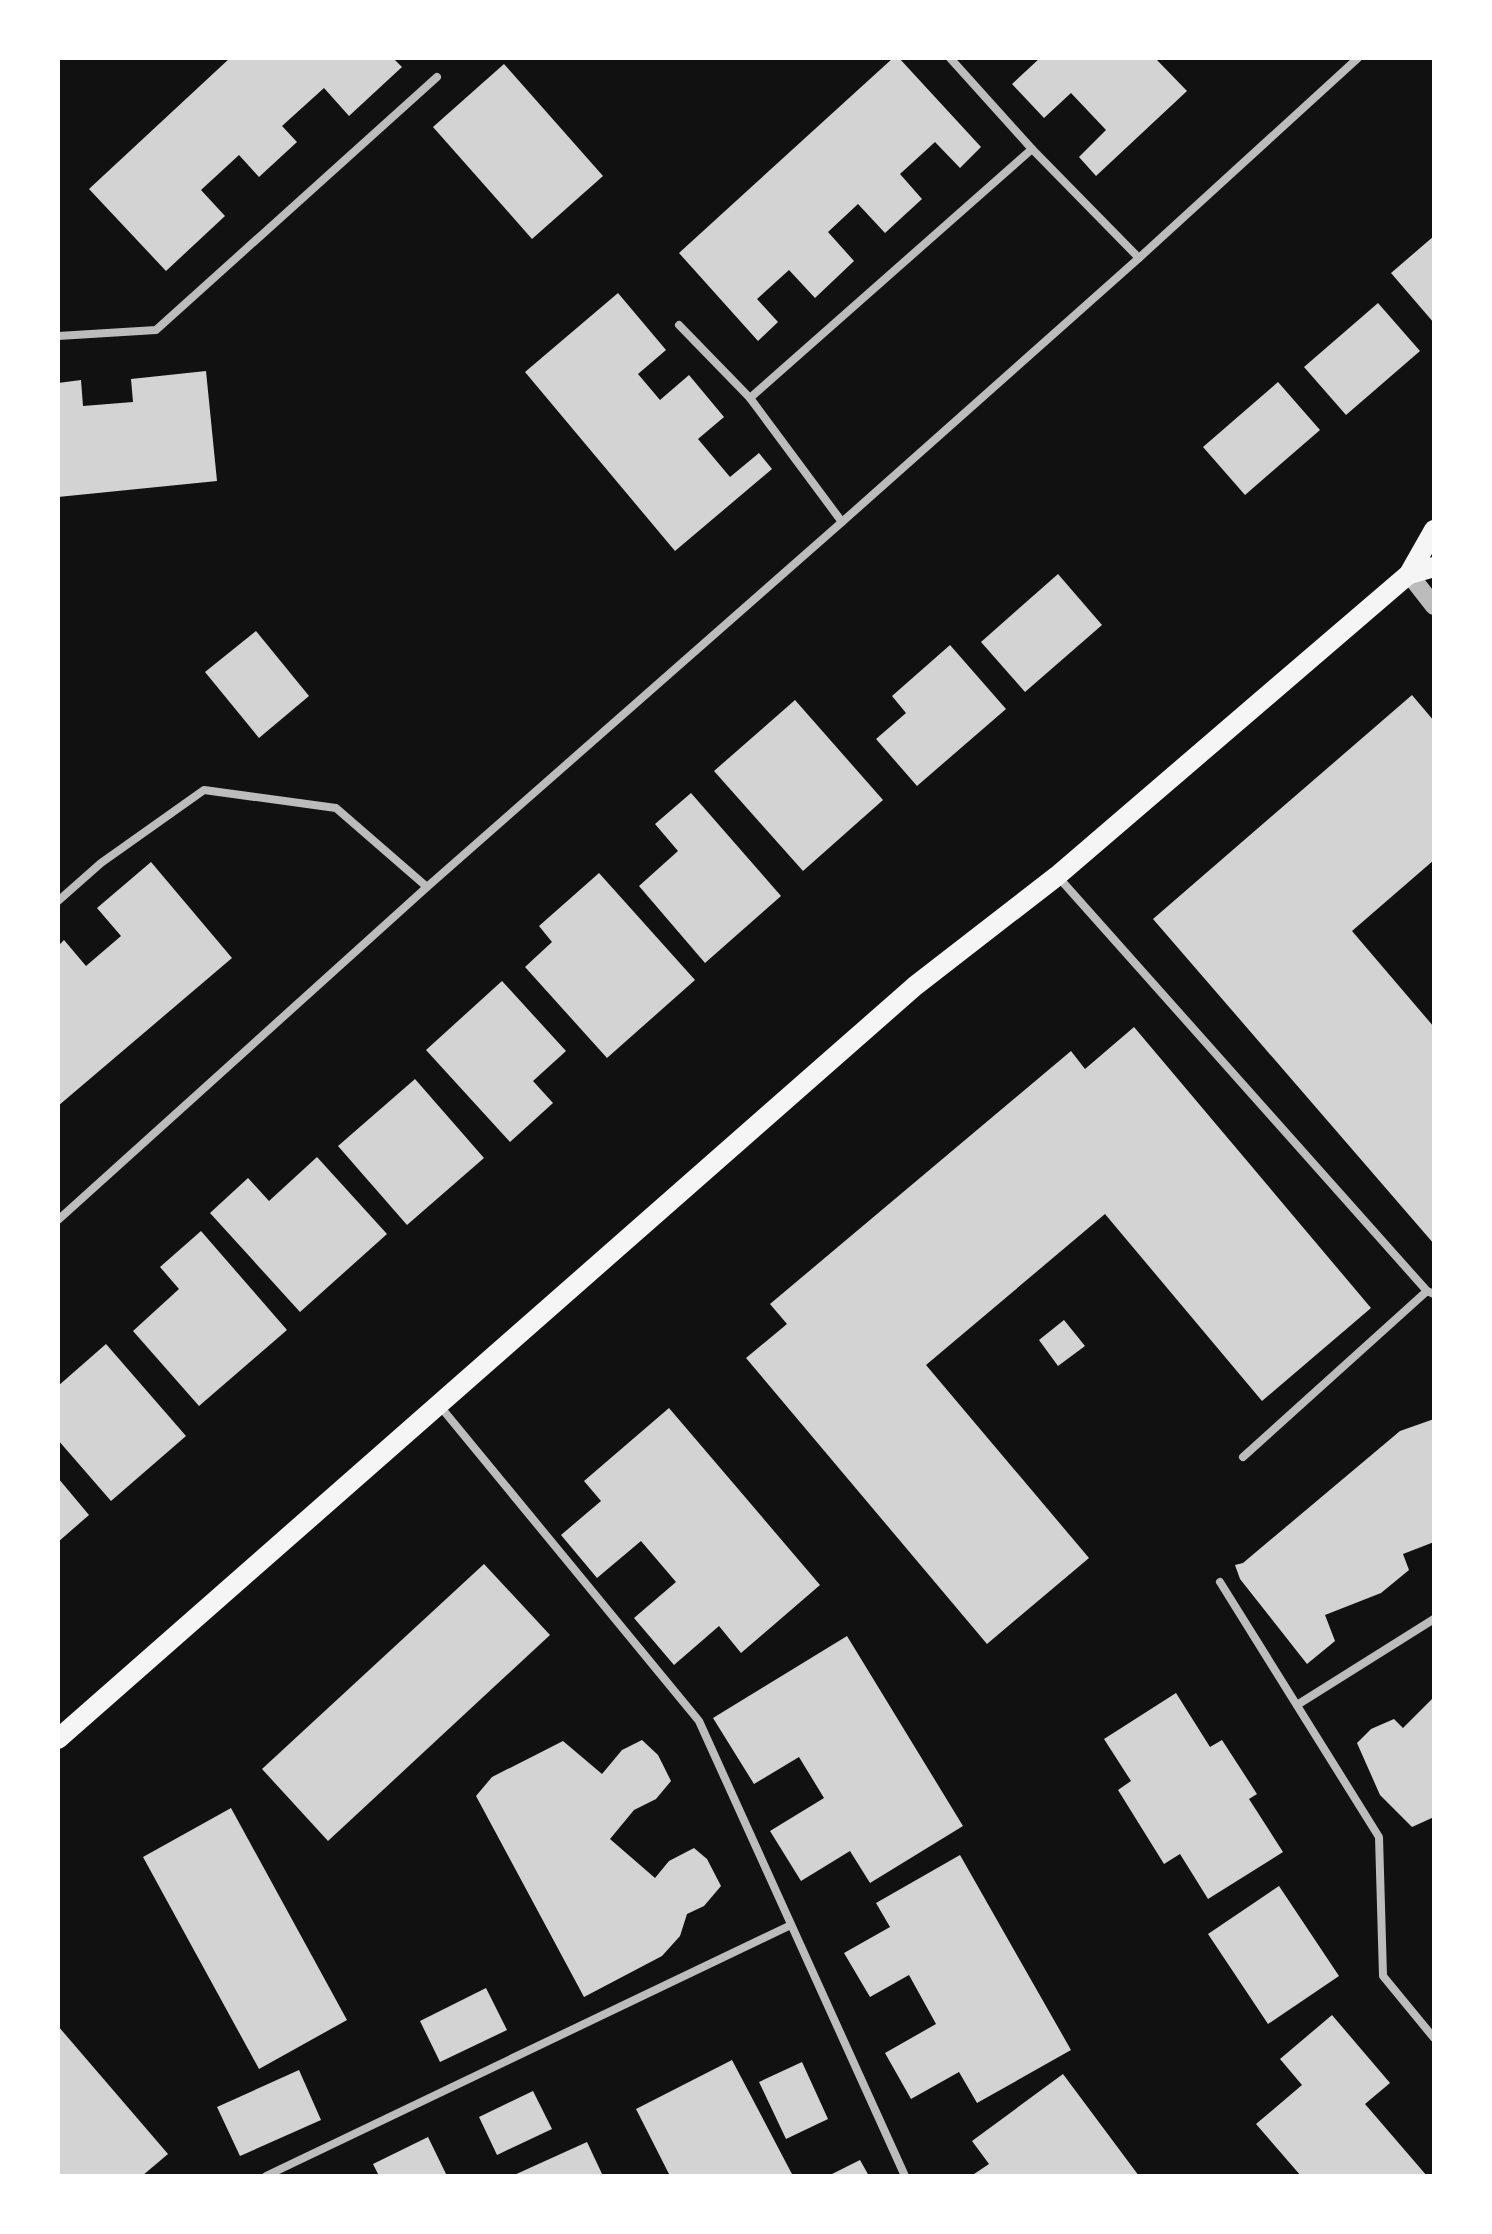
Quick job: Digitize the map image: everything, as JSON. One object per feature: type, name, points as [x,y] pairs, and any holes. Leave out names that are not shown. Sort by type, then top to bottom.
[{"type":"main road","points":[[58,1739],[914,986],[1057,876],[1409,574],[1434,530]]},
{"type":"main road","points":[[1409,574],[1434,567]]},
{"type":"street","points":[[1409,574],[1434,606]]},
{"type":"lane","points":[[950,58],[1138,258]]},
{"type":"lane","points":[[58,1220],[427,886],[842,522],[1358,58]]},
{"type":"lane","points":[[58,336],[156,330],[437,76]]},
{"type":"lane","points":[[750,398],[1032,149]]},
{"type":"lane","points":[[679,325],[750,398],[842,522]]},
{"type":"lane","points":[[58,901],[101,863],[204,790],[336,808],[427,886]]},
{"type":"lane","points":[[1057,876],[1431,1292],[1243,1456]]},
{"type":"lane","points":[[439,1404],[698,1721],[905,2176]]},
{"type":"lane","points":[[1220,1582],[1379,1837],[1383,1976],[1434,2038]]},
{"type":"lane","points":[[1298,1706],[1434,1619]]},
{"type":"lane","points":[[266,2176],[791,1924]]},
{"type":"building","points":[[230,58],[393,58],[402,67],[349,116],[324,88],[282,126],[297,142],[259,177],[239,155],[201,190],[225,216],[166,271],[89,189]]},
{"type":"building","points":[[893,58],[899,58],[981,147],[960,168],[935,142],[900,174],[922,199],[885,233],[858,204],[828,232],[854,261],[815,298],[789,270],[757,299],[778,322],[758,341],[679,253]]},
{"type":"building","points":[[1040,58],[1155,58],[1187,91],[1096,176],[1079,157],[1106,130],[1071,93],[1044,118],[1012,84]]},
{"type":"building","points":[[504,64],[603,176],[532,239],[433,127]]},
{"type":"building","points":[[1434,236],[1434,323],[1391,273]]},
{"type":"building","points":[[618,293],[666,350],[638,374],[660,400],[689,375],[724,417],[698,439],[730,477],[759,453],[772,469],[675,551],[525,372]]},
{"type":"building","points":[[1378,303],[1420,351],[1346,415],[1304,367]]},
{"type":"building","points":[[206,371],[217,481],[58,497],[58,383],[81,380],[83,406],[133,402],[131,379]]},
{"type":"building","points":[[1278,382],[1320,430],[1245,495],[1203,447]]},
{"type":"building","points":[[1058,574],[1102,625],[1025,692],[981,642]]},
{"type":"building","points":[[256,631],[309,696],[259,738],[205,672]]},
{"type":"building","points":[[950,645],[1006,709],[917,786],[876,739],[906,713],[892,696]]},
{"type":"building","points":[[1412,695],[1434,721],[1434,860],[1352,931],[1434,1027],[1434,1244],[1153,919]]},
{"type":"building","points":[[795,700],[883,800],[803,871],[714,771]]},
{"type":"building","points":[[691,793],[781,896],[705,963],[639,886],[678,851],[655,824]]},
{"type":"building","points":[[151,862],[232,958],[58,1106],[58,946],[64,940],[86,966],[121,936],[97,908]]},
{"type":"building","points":[[599,873],[695,980],[607,1058],[525,967],[552,942],[539,926]]},
{"type":"building","points":[[502,981],[566,1051],[533,1081],[553,1103],[510,1142],[426,1050]]},
{"type":"building","points":[[1134,1027],[1371,1308],[1262,1401],[1105,1214],[926,1365],[1089,1558],[987,1644],[746,1358],[787,1324],[770,1304],[1071,1051],[1085,1069]]},
{"type":"building","points":[[415,1079],[484,1158],[407,1225],[338,1146]]},
{"type":"building","points":[[317,1157],[387,1234],[300,1312],[210,1213],[248,1178],[269,1201]]},
{"type":"building","points":[[201,1231],[287,1330],[199,1406],[133,1331],[179,1289],[160,1267]]},
{"type":"building","points":[[1064,1320],[1085,1346],[1058,1366],[1039,1340]]},
{"type":"building","points":[[106,1344],[186,1436],[111,1501],[58,1440],[58,1386]]},
{"type":"building","points":[[669,1408],[820,1585],[741,1653],[719,1626],[674,1665],[634,1618],[676,1582],[641,1541],[597,1578],[561,1535],[601,1501],[584,1481]]},
{"type":"building","points":[[1434,1419],[1434,1542],[1403,1554],[1409,1570],[1381,1593],[1325,1615],[1335,1641],[1307,1664],[1240,1579],[1235,1565],[1243,1563],[1400,1431]]},
{"type":"building","points":[[58,1478],[89,1515],[58,1542]]},
{"type":"building","points":[[484,1564],[550,1635],[328,1841],[262,1769]]},
{"type":"building","points":[[847,1636],[963,1826],[870,1883],[850,1851],[801,1881],[770,1831],[824,1798],[799,1757],[754,1784],[713,1718]]},
{"type":"building","points":[[1176,1693],[1210,1747],[1222,1740],[1257,1794],[1249,1799],[1283,1852],[1208,1899],[1180,1854],[1164,1864],[1118,1790],[1131,1781],[1104,1739]]},
{"type":"building","points":[[1434,1697],[1434,1817],[1412,1827],[1380,1795],[1357,1743],[1371,1729],[1394,1719],[1403,1728]]},
{"type":"building","points":[[642,1740],[658,1755],[671,1781],[656,1799],[634,1810],[610,1839],[655,1878],[669,1861],[694,1848],[707,1859],[721,1886],[704,1906],[687,1914],[680,1936],[662,1956],[584,1997],[476,1796],[492,1777],[563,1741],[602,1774],[622,1750]]},
{"type":"building","points":[[231,1808],[347,2020],[259,2069],[143,1857]]},
{"type":"building","points":[[960,1855],[1071,2050],[977,2103],[959,2072],[911,2099],[885,2053],[936,2024],[909,1975],[870,1997],[844,1953],[890,1927],[876,1903]]},
{"type":"building","points":[[1279,1886],[1339,1976],[1268,2024],[1208,1934]]},
{"type":"building","points":[[486,1988],[507,2030],[440,2062],[420,2021]]},
{"type":"building","points":[[1332,2015],[1390,2083],[1365,2104],[1427,2176],[1301,2176],[1256,2124],[1302,2085],[1280,2059]]},
{"type":"building","points":[[58,2026],[168,2154],[142,2176],[58,2176]]},
{"type":"building","points":[[732,2060],[793,2176],[670,2176],[636,2109]]},
{"type":"building","points":[[802,2062],[828,2119],[786,2139],[759,2082]]},
{"type":"building","points":[[299,2070],[321,2120],[240,2156],[217,2107]]},
{"type":"building","points":[[1063,2074],[1139,2176],[971,2176],[989,2164],[972,2141]]},
{"type":"building","points":[[533,2091],[552,2129],[497,2155],[479,2117]]},
{"type":"building","points":[[428,2137],[447,2176],[379,2176],[373,2164]]},
{"type":"building","points":[[587,2142],[603,2176],[512,2176]]},
{"type":"building","points":[[860,2160],[869,2176],[828,2176]]}]
